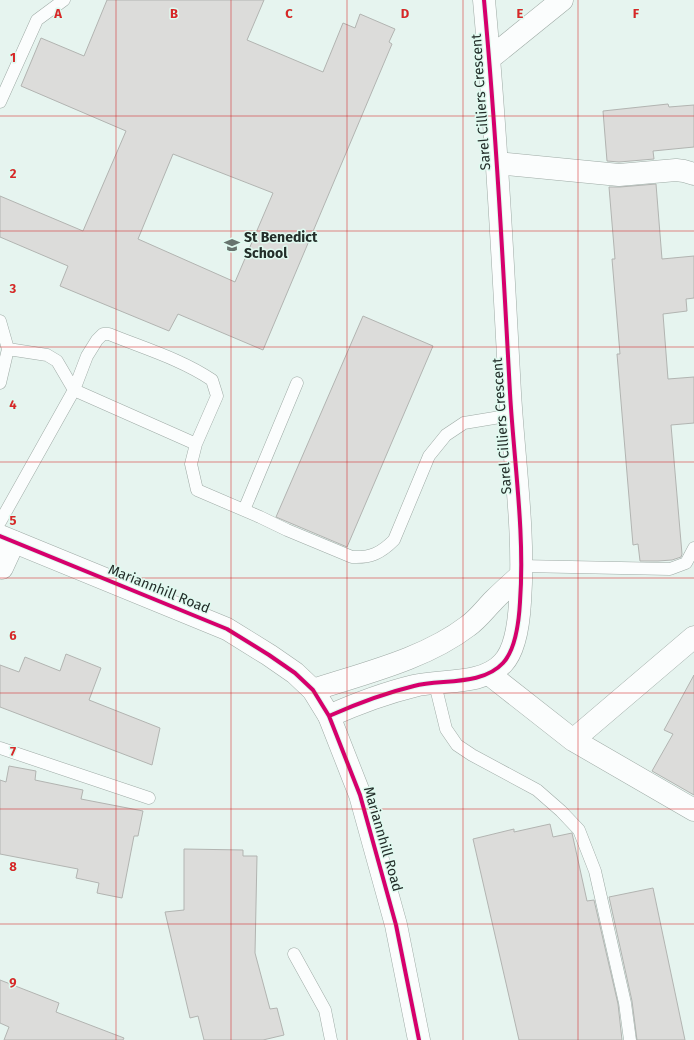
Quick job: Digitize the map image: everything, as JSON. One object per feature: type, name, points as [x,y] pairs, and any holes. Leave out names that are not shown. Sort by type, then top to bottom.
[{"type":"street","name":"Sarel Cilliers Crescent","points":[[329,716],[355,705],[415,685],[435,684],[488,674],[503,664],[508,657],[515,640],[520,602],[520,531],[490,59],[484,0]]},
{"type":"street","points":[[490,59],[562,0]]},
{"type":"street","points":[[497,163],[619,175],[676,170],[694,174]]},
{"type":"street","points":[[1,571],[7,539]]},
{"type":"street","name":"Mariannhill Road","points":[[7,539],[227,629],[269,654],[295,673],[313,690],[329,716],[360,795],[394,918],[419,1040]]},
{"type":"street","points":[[313,690],[418,654],[451,638],[470,625],[521,570]]},
{"type":"street","points":[[573,740],[694,637]]},
{"type":"street","points":[[488,674],[573,740],[694,810]]},
{"type":"lane","points":[[0,102],[37,20],[64,0]]},
{"type":"lane","points":[[0,321],[8,349],[0,383]]},
{"type":"lane","points":[[0,522],[74,390],[87,356],[96,340],[103,334],[109,334],[187,365],[201,372],[212,380],[217,396],[196,444],[191,464],[197,490],[352,557],[364,558],[375,554],[384,549],[394,540],[429,456],[446,435],[464,422],[512,415]]},
{"type":"lane","points":[[8,349],[47,355],[57,361],[74,390],[196,444]]},
{"type":"lane","points":[[244,510],[296,383]]},
{"type":"lane","points":[[521,570],[670,569],[686,563],[694,548]]},
{"type":"lane","points":[[435,684],[446,729],[457,745],[537,790],[561,811],[579,830],[595,871],[624,1003],[630,1040]]},
{"type":"lane","points":[[0,748],[149,798]]},
{"type":"lane","points":[[294,954],[325,1010],[331,1040]]},
{"type":"building","points":[[107,0],[264,0],[247,40],[323,72],[343,23],[355,28],[360,14],[395,29],[389,42],[392,44],[263,350],[178,314],[169,331],[60,286],[68,266],[0,237],[0,196],[83,231],[126,131],[21,86],[41,38],[84,56]],"holes":[[[173,154],[273,193],[235,282],[138,239]]]},
{"type":"building","points":[[668,104],[669,107],[694,105],[694,147],[653,151],[654,159],[619,162],[607,161],[603,111]]},
{"type":"building","points":[[656,184],[662,259],[694,256],[694,298],[686,299],[687,311],[663,314],[668,379],[694,377],[694,423],[671,425],[682,554],[681,557],[672,560],[640,561],[638,544],[633,545],[617,354],[620,354],[612,259],[615,259],[609,187]]},
{"type":"building","points":[[363,316],[433,346],[347,547],[276,517]]},
{"type":"building","points":[[66,654],[101,668],[89,700],[160,728],[152,765],[0,707],[0,665],[19,672],[25,657],[60,671]]},
{"type":"building","points":[[694,675],[694,795],[652,771],[673,734],[664,730]]},
{"type":"building","points":[[9,766],[36,771],[35,780],[83,790],[81,799],[143,811],[138,836],[134,836],[122,898],[97,893],[99,883],[76,878],[78,869],[0,854],[0,780],[6,782]]},
{"type":"building","points":[[550,824],[553,837],[572,833],[587,901],[594,900],[618,1004],[622,1040],[519,1040],[473,839],[514,829],[514,832]]},
{"type":"building","points":[[184,849],[243,850],[243,856],[257,856],[255,953],[270,1009],[277,1008],[284,1035],[263,1040],[204,1040],[198,1016],[190,1018],[165,912],[184,910]]},
{"type":"building","points":[[653,888],[685,1040],[637,1040],[632,1001],[609,897]]},
{"type":"building","points":[[0,980],[59,1003],[56,1012],[124,1038],[123,1040],[4,1040],[9,1027],[0,1023]]},
{"type":"cycle path","points":[[329,716],[371,699],[414,686],[473,679],[484,675],[503,663],[511,650],[518,626],[521,576],[520,524],[510,393],[496,147],[484,0]]},
{"type":"cycle path","points":[[0,536],[227,629],[295,673],[313,690],[329,716],[360,795],[396,925],[419,1040]]},
{"type":"place","name":"St Benedict School","points":[[232,245]]}]
